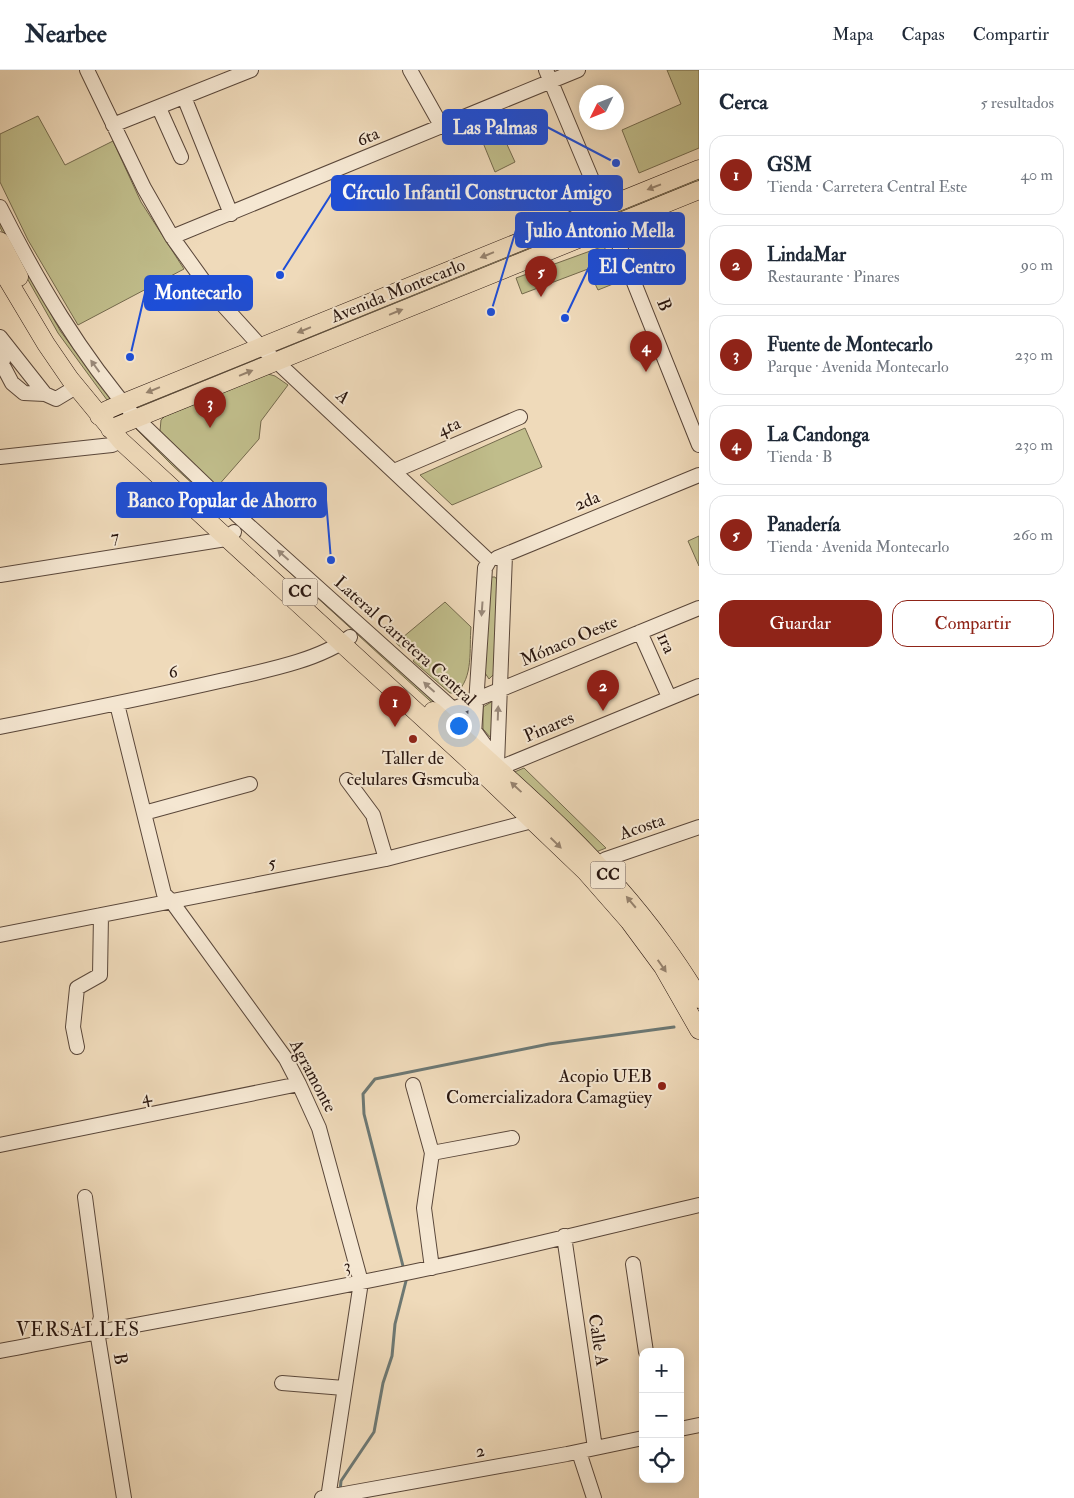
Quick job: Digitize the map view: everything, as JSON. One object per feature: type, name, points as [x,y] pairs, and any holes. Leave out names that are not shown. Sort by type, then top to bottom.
[{"type":"main road","name":"Avenida Montecarlo","points":[[110,409],[699,169]]},
{"type":"main road","name":"Avenida Montecarlo","points":[[122,428],[277,361],[699,190]]},
{"type":"main road","name":"CC","points":[[0,241],[3,263],[46,344],[76,387],[110,409]]},
{"type":"main road","name":"CC","points":[[3,263],[78,373],[110,409],[122,428],[230,536],[346,640],[473,746],[541,819],[641,913],[693,992],[699,1030]]},
{"type":"street","name":"A","points":[[87,70],[144,188],[172,237],[214,294],[262,347],[489,561]]},
{"type":"street","points":[[114,125],[251,70]]},
{"type":"street","points":[[410,70],[442,127]]},
{"type":"street","name":"6ta","points":[[172,237],[442,127],[548,75],[578,70]]},
{"type":"street","name":"B","points":[[548,75],[611,225],[699,445]]},
{"type":"street","points":[[184,97],[231,214]]},
{"type":"street","points":[[159,108],[181,157]]},
{"type":"street","points":[[0,207],[30,267],[110,409]]},
{"type":"street","points":[[3,341],[2,364],[12,383],[24,393],[45,394],[56,399],[76,387]]},
{"type":"street","name":"4ta","points":[[394,471],[520,417]]},
{"type":"street","points":[[0,457],[112,444],[122,428]]},
{"type":"street","name":"Lateral Carretera Central","points":[[122,428],[238,515],[453,709],[473,746]]},
{"type":"street","name":"2da","points":[[489,561],[699,475]]},
{"type":"street","name":"7","points":[[0,575],[230,536]]},
{"type":"street","points":[[495,771],[505,555]]},
{"type":"street","points":[[473,746],[485,568],[489,561]]},
{"type":"street","name":"Mónaco Oeste","points":[[453,709],[699,608]]},
{"type":"street","name":"1ra","points":[[640,632],[669,697]]},
{"type":"street","name":"6","points":[[0,727],[117,704],[293,663],[346,640]]},
{"type":"street","name":"Pinares","points":[[495,771],[699,686]]},
{"type":"street","name":"Agramonte","points":[[117,704],[164,894],[172,902],[286,1059],[299,1084],[319,1128],[361,1282],[326,1498]]},
{"type":"street","points":[[347,780],[373,815],[386,859]]},
{"type":"street","points":[[144,813],[250,784]]},
{"type":"street","name":"5","points":[[0,935],[386,859],[541,819]]},
{"type":"street","name":"Acosta","points":[[592,868],[699,827]]},
{"type":"street","points":[[77,1046],[73,1026],[77,988],[100,975],[101,915]]},
{"type":"street","name":"4","points":[[0,1146],[299,1084]]},
{"type":"street","points":[[412,1085],[432,1153],[424,1208],[432,1268]]},
{"type":"street","points":[[432,1153],[512,1138]]},
{"type":"street","name":"B","points":[[85,1197],[101,1317],[97,1331],[124,1498]]},
{"type":"street","name":"3","points":[[0,1351],[432,1268],[699,1205]]},
{"type":"street","name":"Calle A","points":[[564,1236],[595,1448]]},
{"type":"street","points":[[633,1264],[645,1348]]},
{"type":"street","points":[[282,1384],[344,1388]]},
{"type":"street","points":[[684,1428],[699,1425]]},
{"type":"street","name":"2","points":[[326,1498],[579,1452],[639,1439]]},
{"type":"street","points":[[579,1452],[594,1498]]},
{"type":"shaded area","points":[[667,70],[699,70],[699,148],[639,173],[622,130],[681,104]]},
{"type":"shaded area","points":[[38,116],[65,165],[113,141],[141,202],[184,269],[78,325],[28,240],[0,182],[0,134]]},
{"type":"shaded area","points":[[499,127],[515,162],[495,172],[479,133]]},
{"type":"shaded area","points":[[699,176],[699,183],[611,217],[608,212]]},
{"type":"shaded area","points":[[0,218],[14,248],[61,332],[111,398],[107,400],[58,333],[10,248],[0,227]]},
{"type":"shaded area","points":[[590,219],[591,225],[279,352],[275,347]]},
{"type":"shaded area","points":[[604,246],[618,282],[598,290],[588,269],[522,294],[516,278]]},
{"type":"shaded area","points":[[257,355],[264,359],[139,409],[135,405]]},
{"type":"shaded area","points":[[268,374],[275,376],[288,385],[261,421],[259,439],[217,487],[160,431],[161,420],[165,416]]},
{"type":"shaded area","points":[[138,425],[463,727],[463,731],[172,465],[135,428]]},
{"type":"shaded area","points":[[525,428],[542,467],[452,505],[420,475]]},
{"type":"shaded area","points":[[699,536],[699,566],[688,541]]},
{"type":"shaded area","points":[[492,577],[495,577],[498,581],[494,674],[489,679],[485,673],[490,580]]},
{"type":"shaded area","points":[[445,602],[471,627],[468,671],[462,687],[456,693],[450,693],[413,661],[418,655],[409,644],[403,649],[396,643]]},
{"type":"shaded area","points":[[493,701],[491,738],[483,729],[483,707]]},
{"type":"shaded area","points":[[524,768],[606,848],[596,852],[512,773]]},
{"type":"waterway","points":[[404,1270],[364,1114],[363,1094],[375,1079],[549,1044],[674,1027]]},
{"type":"waterway","points":[[340,1491],[341,1481],[374,1432],[383,1383],[392,1356],[395,1324],[406,1281],[405,1276]]},
{"type":"place","name":"Las Palmas","points":[[616,163]]},
{"type":"place","name":"Círculo Infantil Constructor Amigo","points":[[280,275]]},
{"type":"place","name":"Panadería","points":[[541,297]]},
{"type":"place","name":"Julio Antonio Mella","points":[[491,312]]},
{"type":"place","name":"El Centro","points":[[565,318]]},
{"type":"place","name":"Montecarlo","points":[[130,357]]},
{"type":"place","name":"La Candonga","points":[[646,372]]},
{"type":"place","name":"Fuente de Montecarlo","points":[[210,428]]},
{"type":"place","name":"Banco Popular de Ahorro","points":[[331,560]]},
{"type":"place","name":"LindaMar","points":[[603,711]]},
{"type":"place","name":"GSM","points":[[395,727]]},
{"type":"place","name":"Taller de celulares Gsmcuba","points":[[413,739]]},
{"type":"place","name":"Acopio UEB Comercializadora Camagüey","points":[[662,1086]]},
{"type":"district","name":"VERSALLES","points":[[78,1330]]}]
